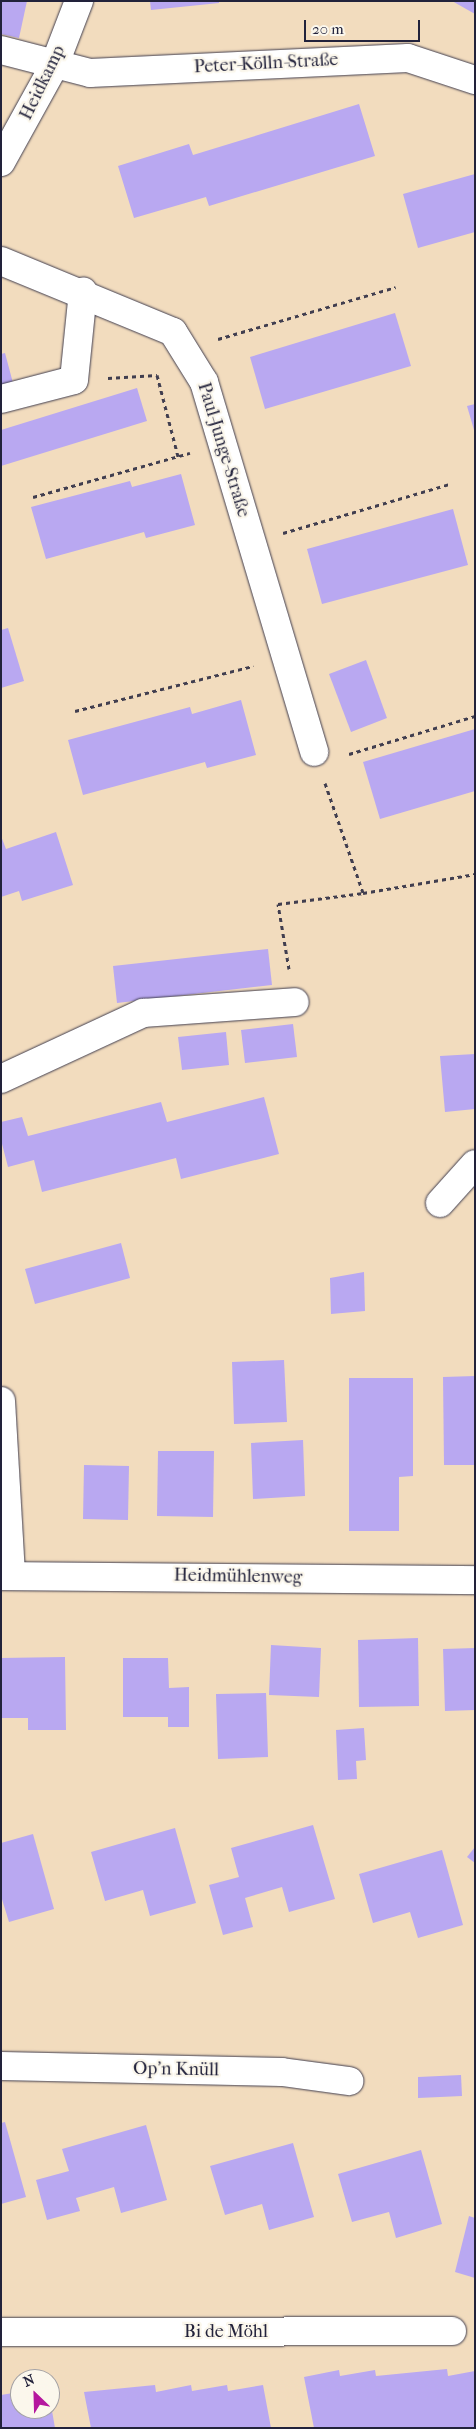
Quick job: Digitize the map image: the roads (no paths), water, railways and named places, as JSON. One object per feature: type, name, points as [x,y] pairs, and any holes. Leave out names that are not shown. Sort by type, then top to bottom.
[{"type":"street","name":"Heidkamp","points":[[1,162],[54,66],[79,1]]},
{"type":"street","name":"Peter-Kölln-Straße","points":[[1,50],[54,66],[90,73],[408,58],[475,80]]},
{"type":"street","name":"Paul-Junge-Straße","points":[[1,261],[83,291],[173,332],[184,349],[204,382],[314,752]]},
{"type":"street","points":[[1,399],[74,380],[83,291]]},
{"type":"street","points":[[1,1078],[143,1013],[295,1002]]},
{"type":"street","points":[[440,1204],[475,1164]]},
{"type":"street","points":[[1,1401],[6,1576]]},
{"type":"street","name":"Heidmühlenweg","points":[[6,1576],[475,1580]]},
{"type":"street","name":"Op'n Knüll","points":[[1,2066],[282,2072],[349,2081]]},
{"type":"street","name":"Bi de Möhl","points":[[1,2332],[452,2331]]}]
